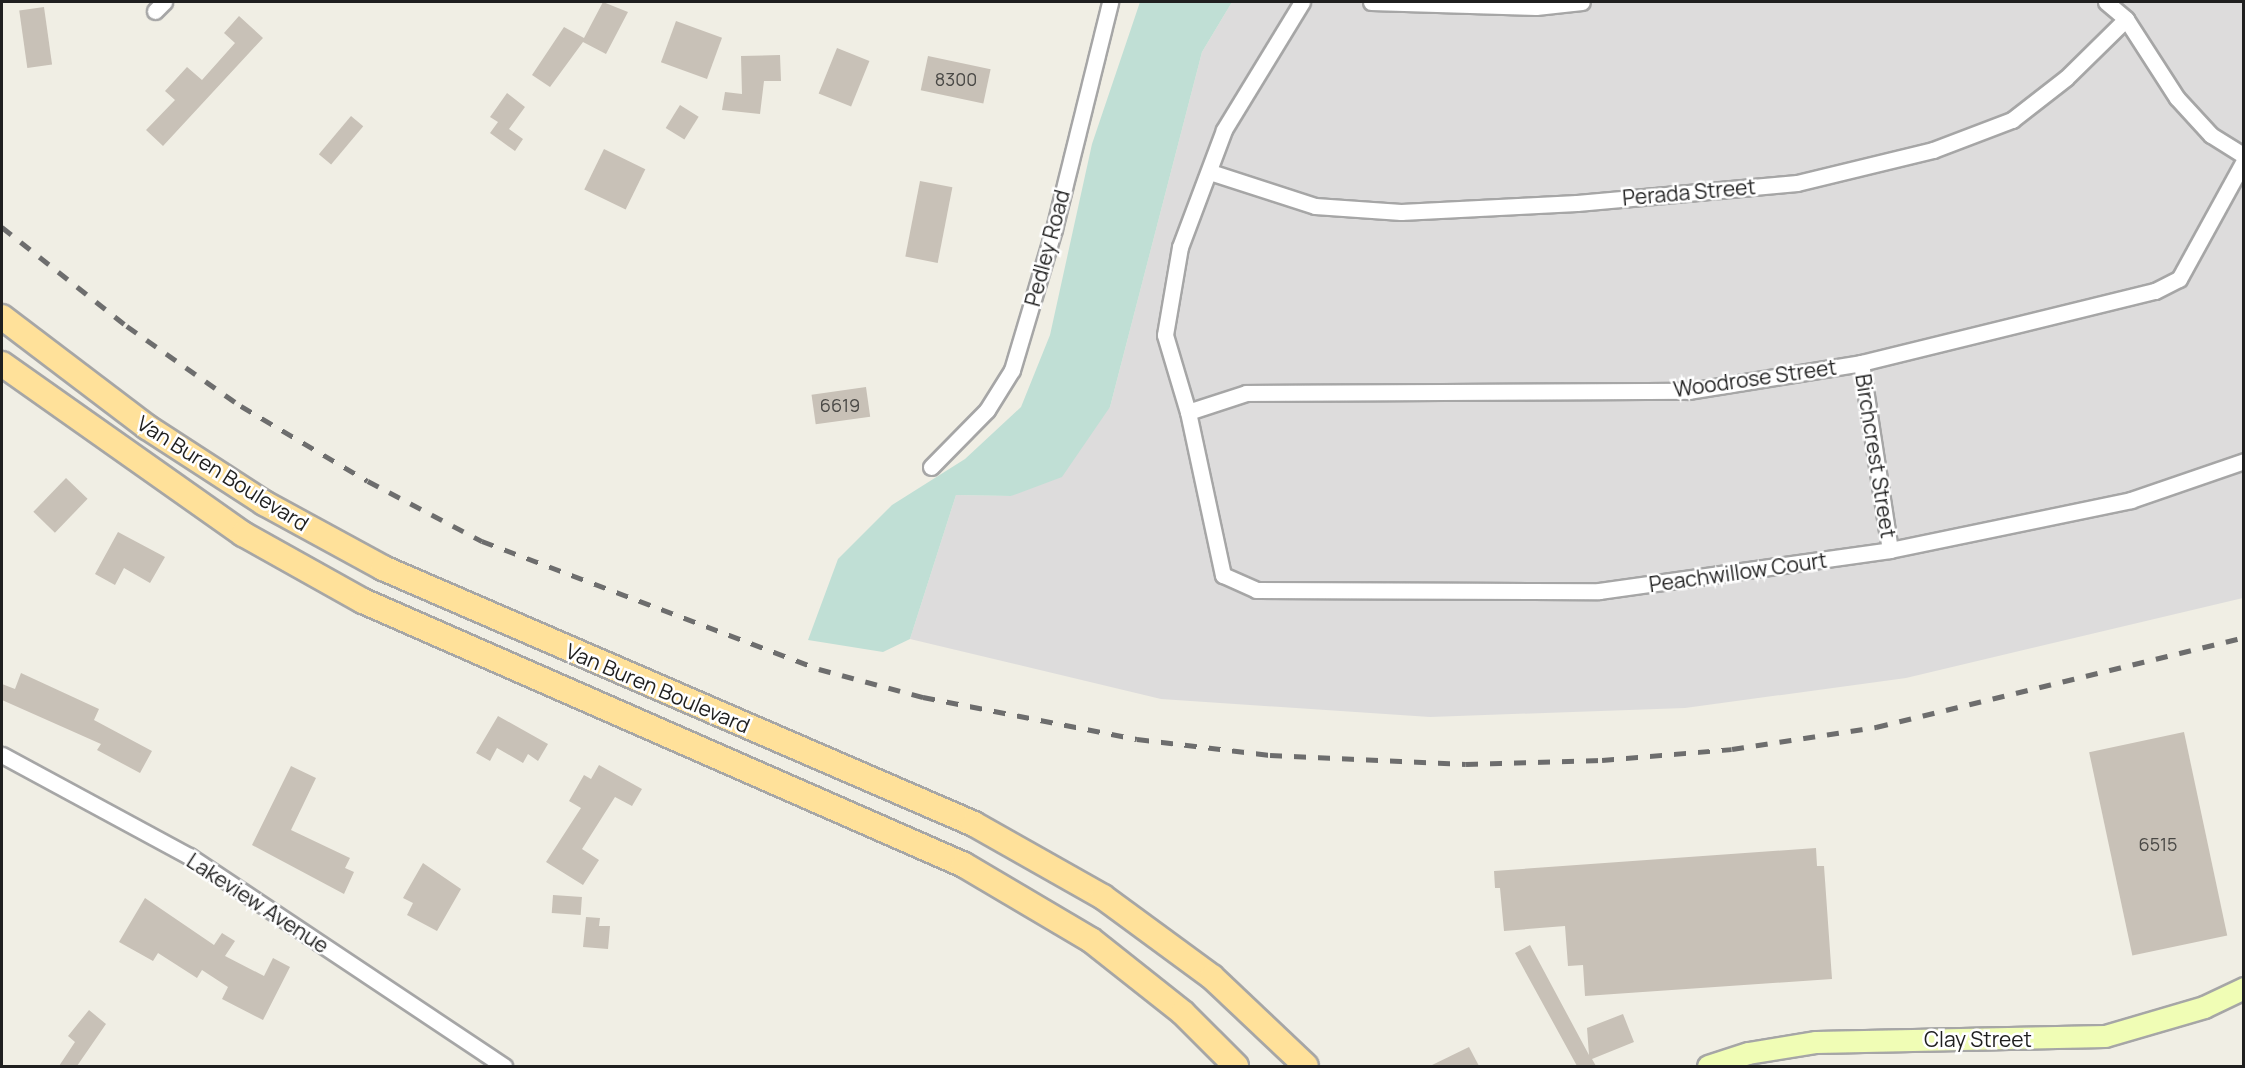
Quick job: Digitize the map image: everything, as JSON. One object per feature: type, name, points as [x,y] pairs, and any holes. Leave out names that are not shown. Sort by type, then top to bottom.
[{"type":"main road","name":"Van Buren Boulevard","points":[[2,317],[56,362],[157,433],[264,503],[383,568],[974,824],[1103,897],[1212,977],[1306,1066]]},
{"type":"main road","name":"Van Buren Boulevard","points":[[2,364],[243,534],[363,601],[964,865],[1091,940],[1183,1013],[1236,1066]]},
{"type":"main road","name":"Clay Street","points":[[1708,1066],[1748,1053],[1816,1042],[2105,1036],[2204,1007],[2244,988]]},
{"type":"street","name":"Pedley Road","points":[[931,467],[987,410],[1011,370],[1054,229],[1110,2]]},
{"type":"street","points":[[1188,412],[1165,335],[1180,247],[1224,130],[1302,2]]},
{"type":"street","points":[[1371,2],[1524,7],[1582,2]]},
{"type":"street","points":[[2106,2],[2126,19],[2177,98],[2211,135],[2244,156]]},
{"type":"street","name":"Perada Street","points":[[1210,172],[1315,206],[1401,212],[1577,203],[1797,183],[1933,150],[2012,120],[2066,78],[2126,19]]},
{"type":"street","name":"Woodrose Street","points":[[1188,412],[1246,393],[1689,392],[1861,363],[2163,287],[2179,279],[2244,161]]},
{"type":"street","name":"Birchcrest Street","points":[[1861,363],[1890,550]]},
{"type":"street","name":"Peachwillow Court","points":[[1188,412],[1223,575],[1256,590],[1599,591],[1890,550],[2131,500],[2244,461]]},
{"type":"street","name":"Lakeview Avenue","points":[[2,755],[189,856],[504,1066]]},
{"type":"shaded area","points":[[1140,2],[1232,2],[1202,52],[1110,407],[1062,477],[1011,496],[956,495],[910,639],[883,652],[808,640],[838,559],[892,505],[965,459],[1021,407],[1050,335],[1092,144]]},
{"type":"shaded area","points":[[1232,2],[2243,2],[2243,598],[1906,678],[1685,708],[1430,717],[1161,699],[910,639],[956,495],[1011,496],[1110,407],[1202,52]]},
{"type":"building","points":[[603,2],[628,12],[606,54],[583,42],[550,87],[532,75],[564,27],[584,38]]},
{"type":"building","points":[[44,7],[52,64],[27,68],[19,10]]},
{"type":"building","points":[[239,16],[263,38],[163,146],[146,130],[175,100],[165,91],[187,67],[202,80],[235,43],[224,33]]},
{"type":"building","points":[[676,21],[722,38],[707,79],[661,62]]},
{"type":"building","points":[[837,48],[869,61],[851,107],[819,93]]},
{"type":"building","points":[[780,55],[781,81],[764,81],[760,114],[722,110],[725,92],[742,94],[741,56]]},
{"type":"building","points":[[928,56],[991,69],[983,104],[921,90]]},
{"type":"building","points":[[507,93],[525,107],[509,129],[523,139],[515,151],[490,133],[498,122],[490,117]]},
{"type":"building","points":[[680,105],[699,117],[684,140],[666,128]]},
{"type":"building","points":[[351,116],[363,126],[331,165],[319,154]]},
{"type":"building","points":[[604,149],[645,169],[626,210],[584,189]]},
{"type":"building","points":[[920,181],[952,187],[938,263],[905,257]]},
{"type":"building","points":[[866,387],[870,417],[816,424],[812,395]]},
{"type":"building","points":[[66,478],[88,499],[55,533],[33,512]]},
{"type":"building","points":[[118,532],[165,557],[150,583],[124,568],[115,585],[95,574]]},
{"type":"building","points":[[21,673],[99,709],[94,720],[152,751],[140,773],[97,750],[101,744],[2,700],[2,684],[15,689]]},
{"type":"building","points":[[498,716],[548,744],[538,761],[528,754],[523,763],[497,748],[490,761],[476,753]]},
{"type":"building","points":[[2184,732],[2227,935],[2132,956],[2089,752]]},
{"type":"building","points":[[599,765],[642,789],[632,806],[615,797],[582,849],[599,860],[583,885],[546,862],[581,808],[569,801],[584,775],[591,779]]},
{"type":"building","points":[[291,766],[316,778],[291,830],[350,858],[345,868],[354,872],[344,894],[252,845]]},
{"type":"building","points":[[1816,848],[1817,866],[1824,866],[1832,979],[1585,996],[1583,965],[1568,966],[1565,926],[1504,931],[1500,888],[1495,888],[1494,871]]},
{"type":"building","points":[[423,863],[461,889],[437,931],[407,915],[413,903],[403,898]]},
{"type":"building","points":[[553,895],[582,897],[581,915],[552,913]]},
{"type":"building","points":[[145,898],[214,945],[222,933],[235,941],[225,956],[264,976],[273,958],[290,967],[263,1020],[222,999],[228,987],[202,970],[197,978],[158,953],[153,961],[119,942]]},
{"type":"building","points":[[586,917],[600,918],[599,926],[610,926],[608,949],[583,947]]},
{"type":"building","points":[[1530,945],[1589,1055],[1587,1028],[1623,1014],[1634,1042],[1592,1059],[1596,1066],[1577,1066],[1515,953]]},
{"type":"building","points":[[89,1010],[106,1024],[77,1066],[59,1066],[75,1042],[68,1036]]},
{"type":"building","points":[[1469,1047],[1479,1066],[1430,1066]]},
{"type":"railway","points":[[2,227],[127,326],[241,406],[368,481],[482,541],[819,669],[923,697],[1137,739],[1270,755],[1466,764],[1602,760],[1732,749],[1876,727],[2244,637]]}]
